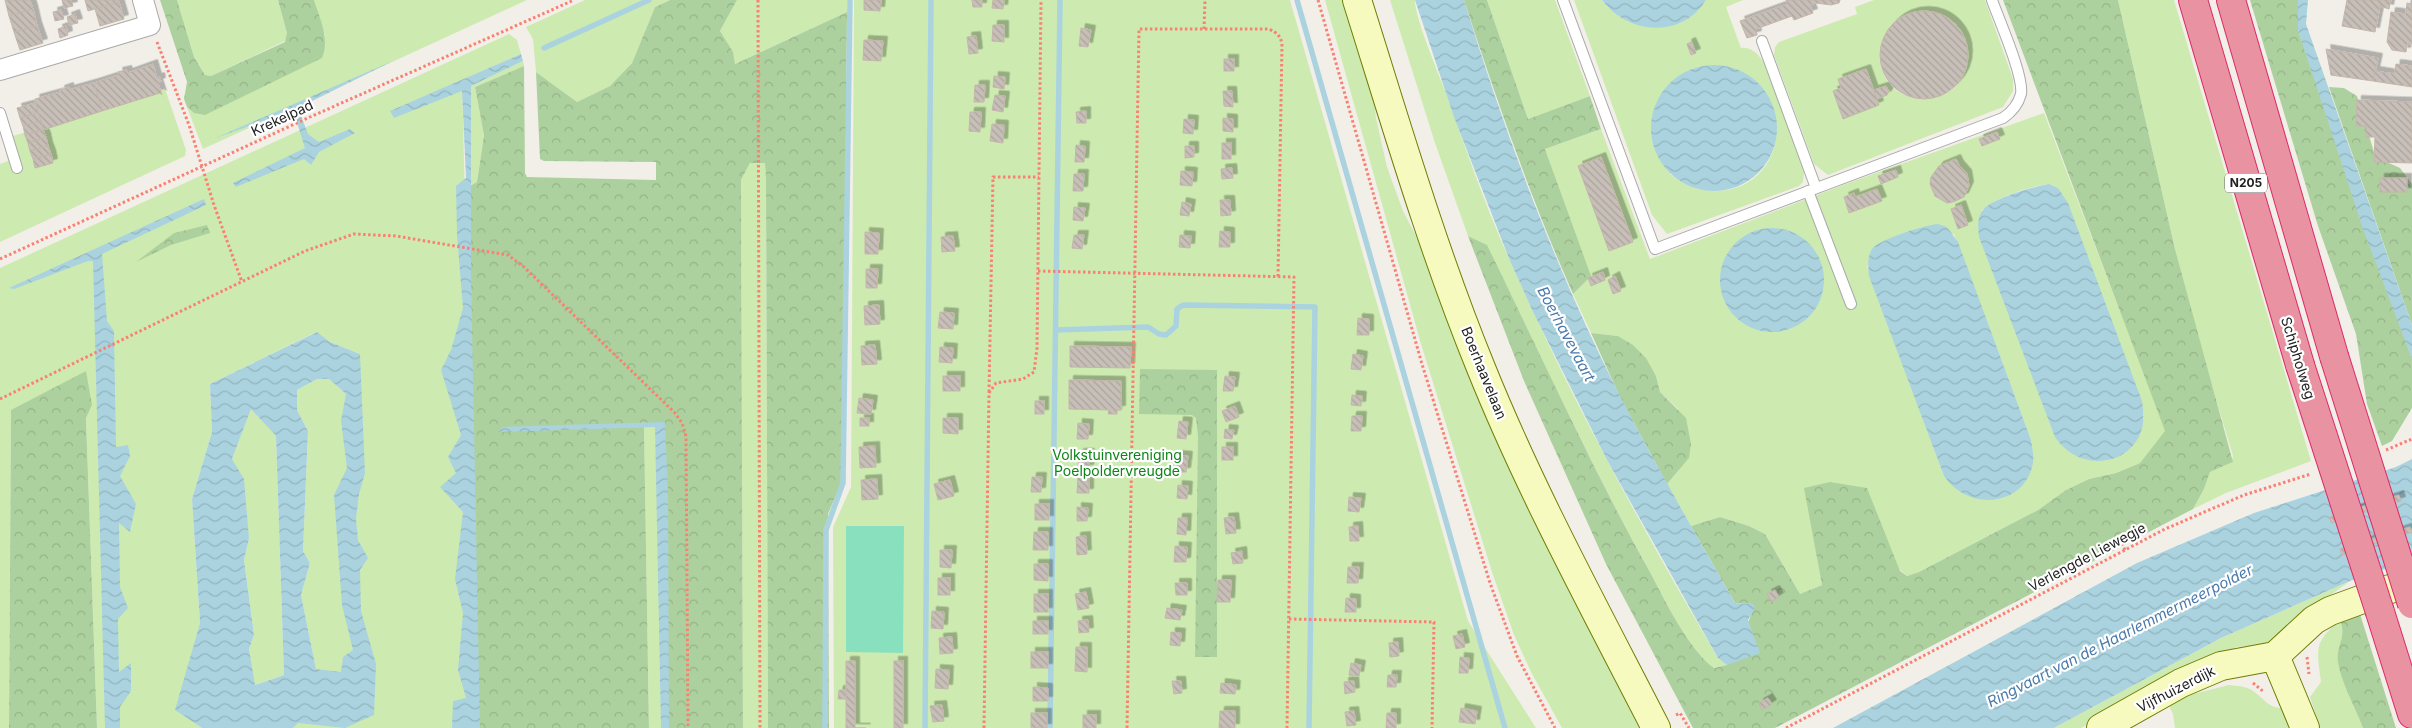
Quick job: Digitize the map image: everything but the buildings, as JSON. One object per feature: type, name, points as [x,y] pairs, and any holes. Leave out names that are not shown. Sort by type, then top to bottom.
[{"type":"highway","name":"Schipholweg","points":[[2193,0],[2300,365],[2412,714]]},
{"type":"highway","name":"N205","points":[[2231,0],[2334,356],[2412,604]]},
{"type":"main road","name":"Boerhaavelaan","points":[[1357,0],[1424,214],[1481,369],[1527,475],[1656,728]]},
{"type":"main road","points":[[2305,728],[2275,656],[2314,620],[2330,612],[2412,581]]},
{"type":"main road","name":"Vijfhuizerdijk","points":[[2101,728],[2181,683],[2221,666],[2275,656]]},
{"type":"street","points":[[0,70],[150,25],[143,0]]},
{"type":"lane","points":[[1563,0],[1655,248],[2003,118],[2013,112],[2021,92],[2020,78],[1992,0]]},
{"type":"lane","points":[[1762,41],[1851,304]]},
{"type":"lane","points":[[0,113],[17,168]]},
{"type":"path","name":"Krekelpad","points":[[0,259],[202,168],[292,125],[574,0]]},
{"type":"path","points":[[758,0],[760,728]]},
{"type":"path","points":[[989,393],[996,383],[1024,379],[1034,372],[1038,271],[1041,0]]},
{"type":"path","points":[[1204,0],[1204,29]]},
{"type":"path","points":[[1318,0],[1422,364],[1490,583],[1517,656],[1555,728]]},
{"type":"path","points":[[150,25],[189,126],[210,194],[242,282]]},
{"type":"path","points":[[1127,728],[1139,29],[1269,29],[1280,37],[1282,44],[1278,277]]},
{"type":"path","points":[[984,728],[993,177],[1039,177]]},
{"type":"path","points":[[0,399],[305,251],[354,234],[396,236],[449,247],[508,256],[524,267],[675,413],[682,423],[686,436],[688,728]]},
{"type":"path","points":[[1038,271],[1294,278],[1287,728]]},
{"type":"path","points":[[2377,453],[2412,439]]},
{"type":"path","name":"Verlengde Liewegje","points":[[1786,728],[2165,529],[2244,495],[2312,474]]},
{"type":"path","points":[[2122,543],[2125,550]]},
{"type":"path","points":[[1289,619],[1434,622],[1432,728]]},
{"type":"path","points":[[1680,712],[1688,728]]},
{"type":"green space","points":[[160,0],[177,0],[194,57],[205,75],[211,76],[285,42],[287,33],[278,0],[314,0],[325,36],[322,58],[205,115],[194,113],[187,107],[184,99],[187,82]]},
{"type":"green space","points":[[177,0],[278,0],[287,33],[287,40],[211,76],[205,75],[194,57]]},
{"type":"green space","points":[[314,0],[527,0],[203,149],[187,107],[194,113],[325,36]]},
{"type":"green space","points":[[585,0],[670,0],[655,7],[632,63],[610,86],[577,102],[536,72],[533,39],[526,27]]},
{"type":"green space","points":[[670,0],[737,0],[720,31],[733,52],[735,64],[847,12],[843,479],[828,514],[829,728],[768,728],[766,181],[765,163],[750,163],[741,180],[743,728],[663,728],[660,425],[644,425],[649,728],[478,728],[464,189],[477,182],[484,135],[475,87],[524,66],[525,173],[527,177],[656,180],[656,162],[544,161],[540,159],[536,72],[577,102],[610,86],[632,63],[655,7]]},
{"type":"green space","points":[[737,0],[847,0],[847,12],[735,64],[720,31]]},
{"type":"green space","name":"Volkstuinvereniging Poelpoldervreugde","points":[[854,0],[1290,0],[1468,621],[1536,728],[834,728],[833,527],[851,487]]},
{"type":"green space","points":[[1325,0],[1345,0],[1374,99],[1376,118],[1387,167],[1403,211],[1424,251],[1501,448],[1639,728],[1562,728],[1531,672],[1514,635],[1492,572],[1421,344]]},
{"type":"green space","points":[[1390,0],[1415,0],[1418,18],[1477,179],[1534,314],[1583,414],[1635,513],[1718,658],[1727,665],[1714,668],[1696,650],[1679,625],[1608,493],[1487,246],[1468,236],[1435,143]]},
{"type":"green space","points":[[1464,0],[1487,0],[1528,119],[1590,96],[1601,129],[1545,149],[1591,276],[1573,294],[1515,148]]},
{"type":"green space","points":[[1487,0],[1555,0],[1590,96],[1528,119]]},
{"type":"green space","points":[[1574,0],[1602,0],[1626,20],[1654,27],[1669,26],[1683,21],[1695,13],[1706,0],[1743,0],[1726,7],[1741,48],[1753,50],[1766,65],[1804,172],[1803,182],[1799,186],[1667,234],[1652,215]],"holes":[[[1710,65],[1739,71],[1759,85],[1772,104],[1776,126],[1774,149],[1763,169],[1745,184],[1720,191],[1700,189],[1687,185],[1670,174],[1674,79],[1691,69]]]},
{"type":"green space","points":[[1874,0],[1985,0],[2013,79],[2013,91],[2003,107],[1828,175],[1814,164],[1774,55],[1775,47],[1779,42],[1857,14],[1855,7]],"holes":[[[1922,11],[1942,15],[1956,26],[1964,40],[1967,56],[1964,72],[1956,86],[1943,95],[1924,99],[1905,96],[1892,86],[1883,73],[1880,58],[1882,42],[1890,28],[1903,17]]]},
{"type":"green space","points":[[2003,0],[2118,0],[2175,249],[2233,462],[2210,472],[2204,489],[2193,509],[1775,728],[1693,728],[1606,564],[1524,381],[1468,236],[1487,245],[1608,493],[1679,625],[1696,650],[1714,668],[1727,665],[1750,618],[1753,604],[1735,603],[1691,526],[1720,517],[1749,526],[1765,534],[1800,594],[1822,585],[1804,488],[1830,482],[1867,488],[1900,571],[1907,576],[1919,572],[2038,510],[2066,490],[2089,479],[2116,473],[2140,463],[2165,431]]},
{"type":"green space","points":[[2118,0],[2174,0],[2311,461],[2226,493],[2193,509],[2204,489],[2210,472],[2231,463],[2233,456],[2200,346],[2175,249]]},
{"type":"green space","points":[[2250,0],[2298,0],[2298,30],[2412,359],[2412,408],[2392,441],[2382,446],[2367,404],[2356,334],[2318,226]]},
{"type":"green space","points":[[509,34],[517,40],[521,54],[462,80],[478,728],[293,728],[297,723],[319,724],[316,669],[301,595],[310,563],[303,551],[308,431],[297,410],[297,390],[317,379],[329,379],[346,394],[360,354],[330,342],[316,332],[210,384],[212,432],[192,499],[200,623],[176,710],[202,728],[97,728],[86,417],[92,405],[11,410],[9,728],[0,728],[0,268]]},
{"type":"green space","points":[[523,61],[524,66],[475,87],[484,134],[477,182],[471,185],[471,86]]},
{"type":"green space","points":[[2329,87],[2344,88],[2357,96],[2374,152],[2378,158],[2400,168],[2412,184],[2412,325]]},
{"type":"green space","points":[[165,89],[186,150],[185,156],[0,242],[0,164],[8,161],[3,139]]},
{"type":"green space","points":[[2044,113],[2166,431],[2140,463],[2116,473],[2089,479],[2066,490],[2038,510],[1919,572],[1907,576],[1805,488],[1822,585],[1800,594],[1765,534],[1749,526],[1720,517],[1691,526],[1667,484],[1679,470],[1678,409],[1660,392],[1656,376],[1618,336],[1591,333],[1573,294],[1590,276],[1545,149],[1601,129],[1650,259],[1851,182]],"holes":[[[2048,184],[2058,188],[2144,415],[2136,438],[2120,455],[1982,210],[2005,197]],[[1753,232],[1721,288],[1724,262],[1732,248]],[[1954,234],[2031,440],[1944,476],[1867,266]]]},
{"type":"green space","points":[[750,163],[765,163],[766,181],[768,728],[743,728],[741,180]]},
{"type":"green space","points":[[207,225],[210,233],[171,245],[136,262],[174,233]]},
{"type":"green space","points":[[1591,333],[1618,336],[1633,345],[1646,358],[1656,376],[1660,392],[1686,418],[1691,444],[1689,458],[1667,484],[1620,397]]},
{"type":"green space","points":[[1140,369],[1217,370],[1217,657],[1195,657],[1198,436],[1196,418],[1192,415],[1139,414]]},
{"type":"green space","points":[[86,371],[92,405],[86,418],[97,728],[9,728],[11,410]]},
{"type":"green space","points":[[251,408],[276,436],[284,675],[254,685],[249,649],[254,635],[244,560],[249,539],[232,459]]},
{"type":"green space","points":[[660,424],[663,728],[649,728],[644,425]]},
{"type":"green space","points":[[846,526],[904,526],[903,653],[846,652]]},
{"type":"green space","points":[[2350,581],[2300,617],[2270,644],[2237,647],[2209,658],[2081,728],[2054,728],[2221,638]]},
{"type":"green space","points":[[2359,611],[2396,728],[2363,728],[2342,678],[2338,662],[2338,651],[2342,637],[2340,620]]},
{"type":"green space","points":[[2340,620],[2342,626],[2341,669],[2363,728],[2320,728],[2310,697],[2321,682],[2318,654],[2321,641]]},
{"type":"green space","points":[[2229,685],[2250,689],[2269,704],[2281,708],[2290,728],[2175,728],[2173,714],[2169,706],[2185,696]]},
{"type":"water","name":"Boerhavevaart","points":[[1415,0],[1464,0],[1515,152],[1575,302],[1621,398],[1735,603],[1753,604],[1755,608],[1748,620],[1760,653],[1727,665],[1718,658],[1607,460],[1534,314],[1510,261],[1454,117]]},
{"type":"water","points":[[1602,0],[1706,0],[1696,13],[1683,21],[1655,28],[1640,26],[1626,20],[1613,12]]},
{"type":"water","points":[[2298,0],[2308,0],[2306,24],[2412,325],[2412,359],[2363,229],[2298,30]]},
{"type":"water","points":[[521,54],[523,61],[471,86],[471,278],[480,728],[452,728],[453,701],[466,698],[458,670],[463,613],[455,579],[463,512],[440,487],[456,473],[448,457],[461,435],[441,370],[451,350],[463,308],[457,235],[456,186],[466,178],[462,91],[394,118],[390,111]]},
{"type":"water","points":[[395,60],[298,108],[308,134],[319,142],[350,129],[355,133],[319,152],[311,165],[304,159],[236,187],[233,183],[305,148],[293,110],[213,139]]},
{"type":"water","points":[[1714,65],[1738,70],[1759,83],[1772,104],[1777,128],[1772,152],[1759,173],[1738,186],[1714,191],[1690,186],[1669,173],[1656,152],[1651,128],[1656,104],[1669,83],[1690,70]]},
{"type":"water","points":[[2049,184],[2058,188],[2068,203],[2142,401],[2143,424],[2138,438],[2129,449],[2118,457],[2105,461],[2078,457],[2065,449],[2055,437],[1979,237],[1979,219],[1983,210],[1988,206],[2014,194]]},
{"type":"water","points":[[204,199],[206,205],[102,254],[107,321],[114,331],[116,447],[128,445],[130,456],[120,476],[136,504],[130,532],[119,523],[120,587],[128,608],[118,619],[119,672],[131,663],[131,691],[120,707],[120,728],[105,728],[93,261],[88,261],[14,289],[9,288]]},
{"type":"water","points":[[1938,224],[1947,227],[1958,242],[2031,440],[2033,463],[2028,478],[2019,489],[2008,496],[1995,500],[1967,495],[1954,488],[1944,476],[1869,276],[1869,255],[1877,245],[1903,233]]},
{"type":"water","points":[[1772,228],[1792,232],[1801,237],[1815,251],[1820,260],[1824,280],[1820,300],[1815,309],[1801,323],[1792,328],[1772,332],[1752,328],[1743,323],[1729,309],[1724,300],[1720,280],[1724,260],[1729,251],[1743,237],[1752,232]]},
{"type":"water","points":[[317,332],[330,342],[360,354],[365,473],[359,494],[356,519],[358,540],[368,558],[360,570],[361,611],[376,664],[374,715],[345,728],[298,723],[293,728],[202,728],[175,710],[200,623],[192,499],[212,432],[210,384]],"holes":[[[317,379],[329,379],[346,394],[341,421],[347,468],[334,495],[342,605],[353,650],[343,657],[341,672],[316,669],[301,595],[310,563],[303,551],[308,431],[297,410],[297,390]],[[251,409],[276,436],[284,675],[255,685],[249,649],[254,635],[244,560],[249,539],[244,479],[232,459]]]},
{"type":"water","points":[[665,422],[668,493],[669,728],[661,728],[655,427],[498,432],[502,427]]},
{"type":"water","name":"Ringvaart van de Haarlemmermeerpolder","points":[[2412,459],[2412,560],[2350,581],[2221,638],[2054,728],[1833,728],[2137,563],[2254,513],[2396,467]]},
{"type":"waterway","points":[[544,48],[649,0]]},
{"type":"waterway","points":[[825,728],[826,530],[843,483],[850,0]]},
{"type":"waterway","points":[[925,728],[931,0]]},
{"type":"waterway","points":[[1050,728],[1060,0]]},
{"type":"waterway","points":[[1297,0],[1505,728]]},
{"type":"waterway","points":[[1056,330],[1148,327],[1159,334],[1166,335],[1176,326],[1177,309],[1183,305],[1315,307],[1309,728]]}]
